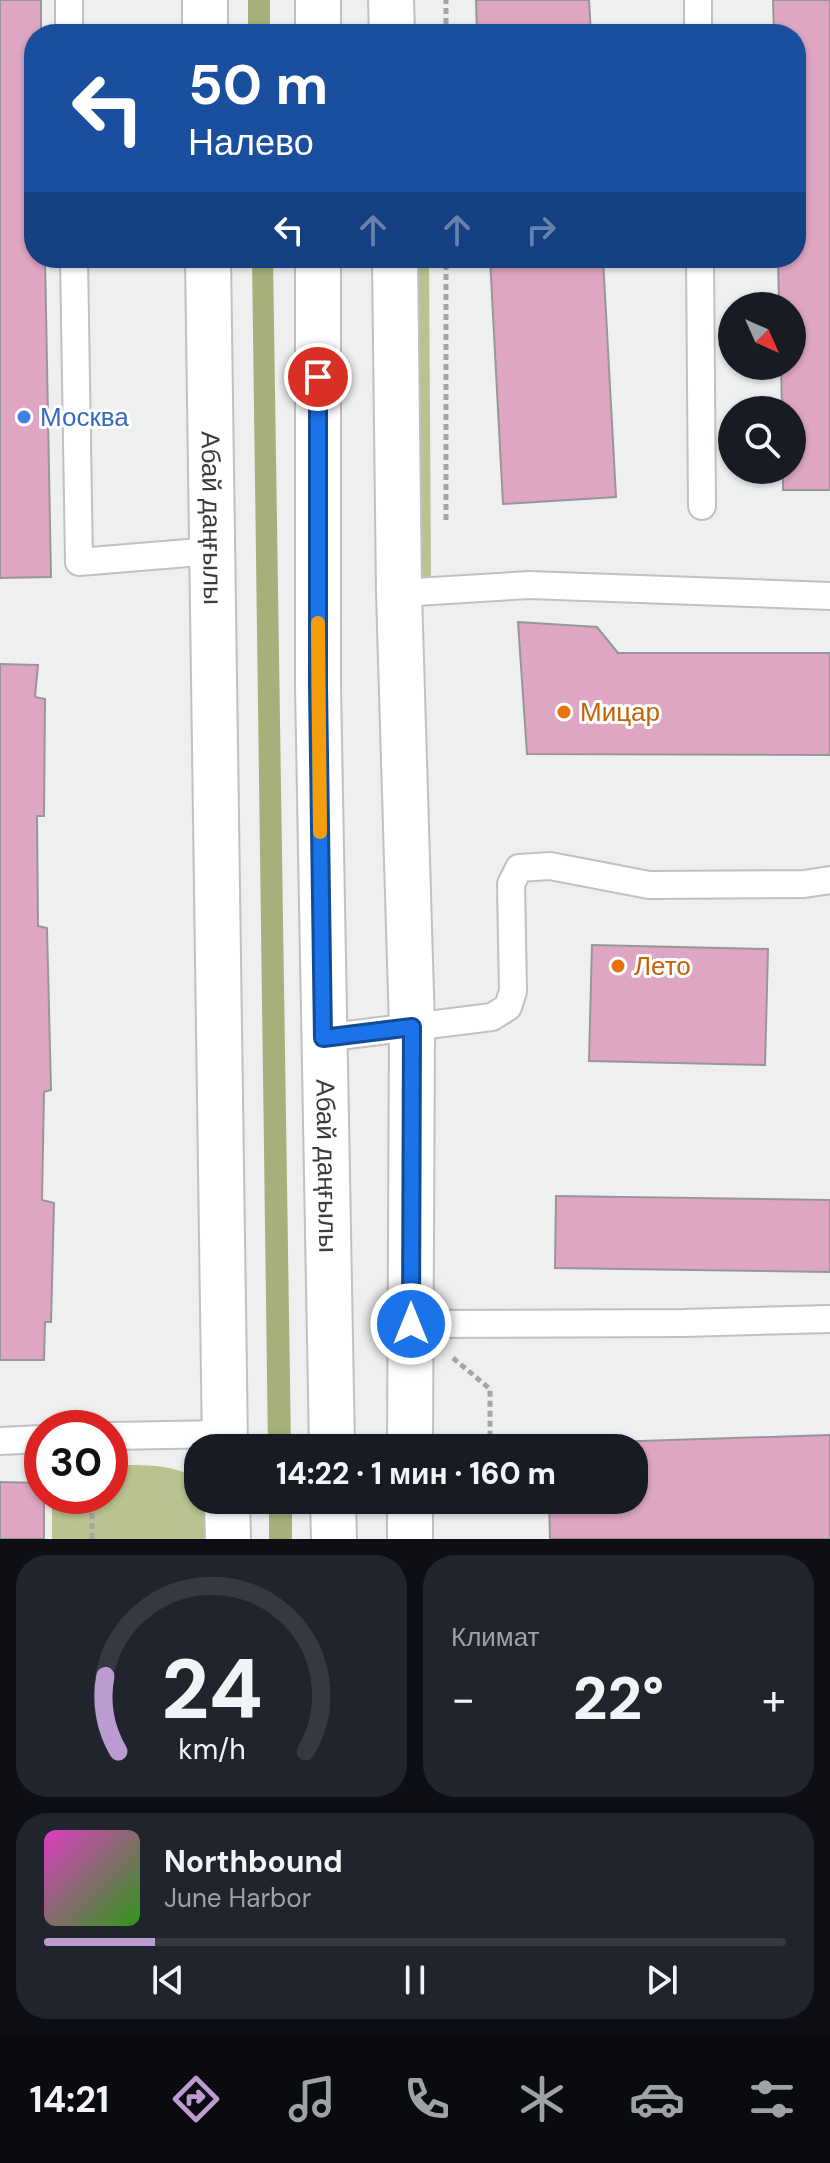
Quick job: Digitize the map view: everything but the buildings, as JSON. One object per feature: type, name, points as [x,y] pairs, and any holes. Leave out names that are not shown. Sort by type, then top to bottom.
[{"type":"main road","points":[[205,0],[205,24]]},
{"type":"main road","points":[[318,0],[318,24]]},
{"type":"main road","points":[[391,0],[392,24]]},
{"type":"main road","name":"Абай даңғылы","points":[[208,268],[224,1434]]},
{"type":"main road","name":"Абай даңғылы","points":[[318,268],[318,686],[332,1434]]},
{"type":"main road","points":[[395,268],[399,593],[412,1027],[410,1434]]},
{"type":"main road","points":[[227,1514],[228,1539]]},
{"type":"main road","points":[[333,1514],[334,1539]]},
{"type":"main road","points":[[410,1514],[410,1539]]},
{"type":"lane","points":[[69,0],[69,24]]},
{"type":"lane","points":[[698,0],[698,24]]},
{"type":"lane","points":[[74,268],[79,562],[212,551]]},
{"type":"lane","points":[[700,268],[702,506]]},
{"type":"lane","points":[[399,593],[529,585],[830,596]]},
{"type":"lane","points":[[323,1038],[492,1017],[508,1007],[513,991],[511,884],[519,868],[550,866],[649,885],[817,882],[830,900]]},
{"type":"lane","points":[[411,1324],[830,1319]]},
{"type":"lane","points":[[128,1437],[184,1439]]},
{"type":"lane","points":[[0,1441],[24,1440]]},
{"type":"path","points":[[446,0],[446,24]]},
{"type":"path","points":[[92,1514],[92,1539]]},
{"type":"green space","points":[[248,0],[270,0],[270,24],[248,24]]},
{"type":"green space","points":[[252,268],[273,268],[291,1434],[268,1434]]},
{"type":"green space","points":[[412,268],[429,268],[431,581],[414,582]]},
{"type":"green space","points":[[128,1465],[184,1472],[184,1514],[209,1514],[209,1539],[52,1539],[52,1514],[128,1514]]},
{"type":"green space","points":[[269,1514],[292,1514],[292,1539],[269,1539]]},
{"type":"slow traffic","points":[[318,623],[320,832]]},
{"type":"place","name":"Москва","points":[[24,417]]},
{"type":"place","name":"Мицар","points":[[564,712]]},
{"type":"place","name":"Лето","points":[[618,966]]},
{"type":"route","points":[[318,377],[323,1038],[412,1027],[411,1324]]}]
